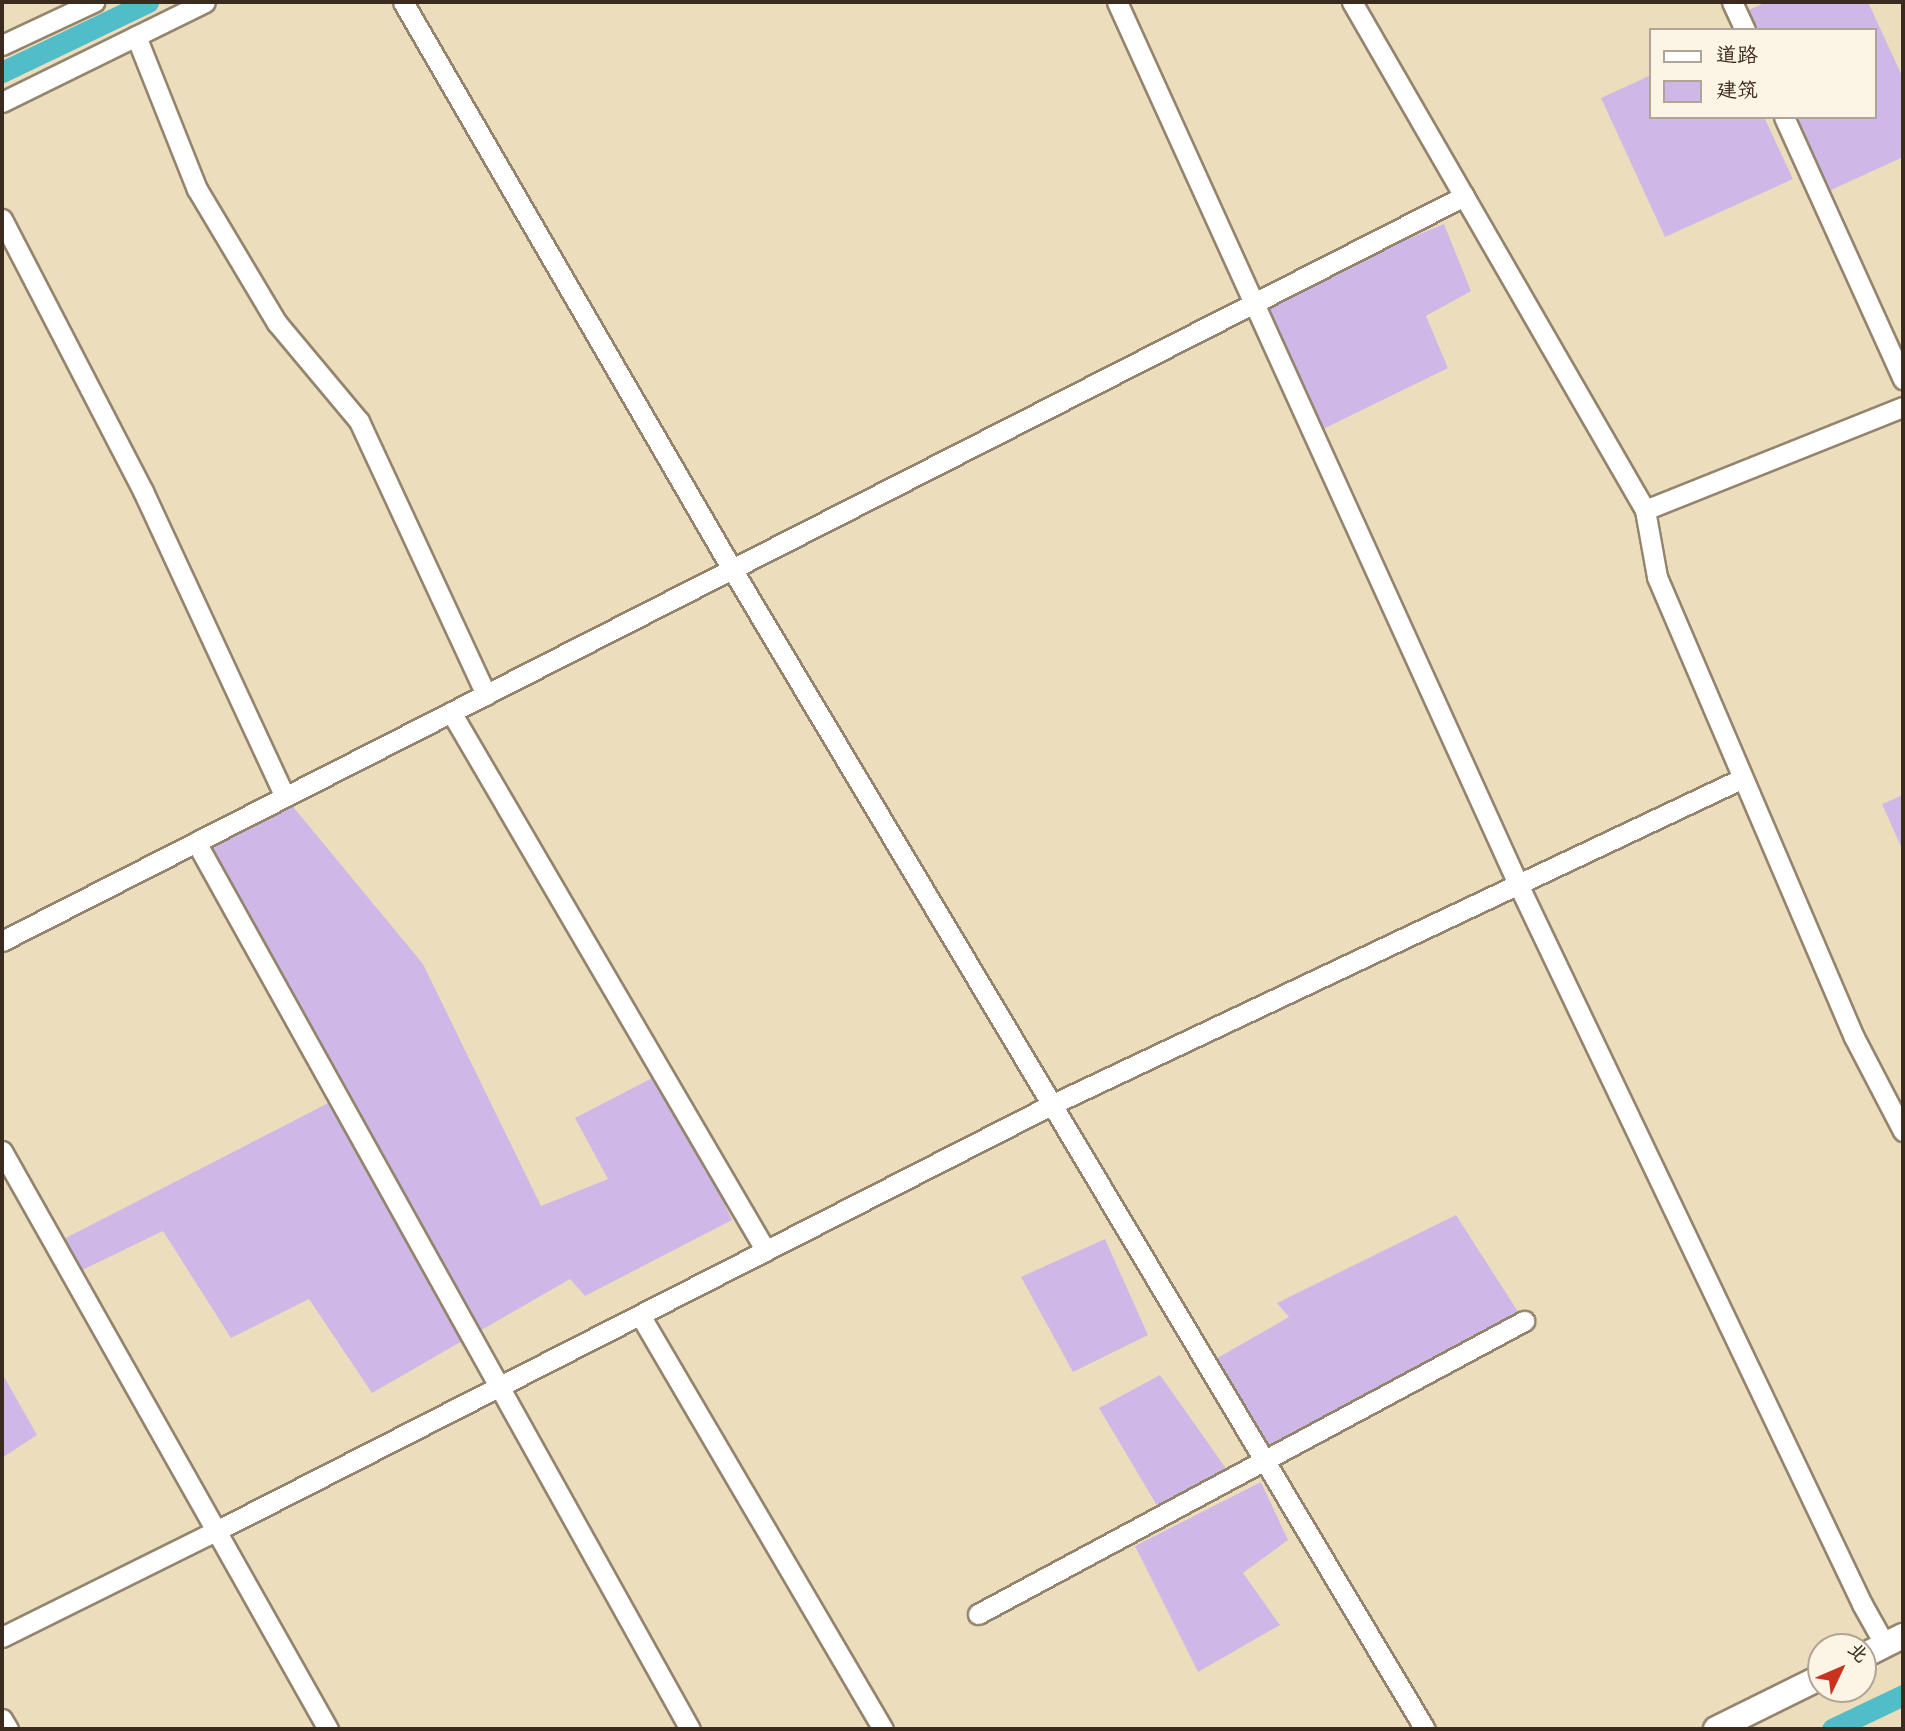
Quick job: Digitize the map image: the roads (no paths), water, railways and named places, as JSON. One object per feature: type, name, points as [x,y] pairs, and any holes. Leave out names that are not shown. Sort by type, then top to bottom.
[{"type":"street","points":[[2,45],[94,2]]},
{"type":"street","points":[[2,102],[205,2]]},
{"type":"street","points":[[403,2],[732,569],[1425,1729]]},
{"type":"street","points":[[1117,2],[1518,884],[1884,1646]]},
{"type":"street","points":[[1352,2],[1645,510],[1657,577],[1854,1037],[1903,1131]]},
{"type":"street","points":[[1732,2],[1744,28]]},
{"type":"street","points":[[136,36],[197,189],[277,323],[359,421],[485,695]]},
{"type":"street","points":[[1785,119],[1903,379]]},
{"type":"street","points":[[2,942],[1464,196]]},
{"type":"street","points":[[2,219],[143,491],[285,797]]},
{"type":"street","points":[[1645,510],[1903,407]]},
{"type":"street","points":[[451,712],[766,1251]]},
{"type":"street","points":[[2,1637],[216,1531],[1053,1104],[1743,778]]},
{"type":"street","points":[[196,842],[690,1729]]},
{"type":"street","points":[[2,1151],[328,1729]]},
{"type":"street","points":[[640,1315],[883,1729]]},
{"type":"street","points":[[978,1614],[1524,1321]]},
{"type":"street","points":[[1716,1729],[1807,1684]]},
{"type":"street","points":[[2,1719],[8,1729]]},
{"type":"waterway","points":[[2,72],[148,2]]},
{"type":"waterway","points":[[1832,1729],[1903,1695]]}]
